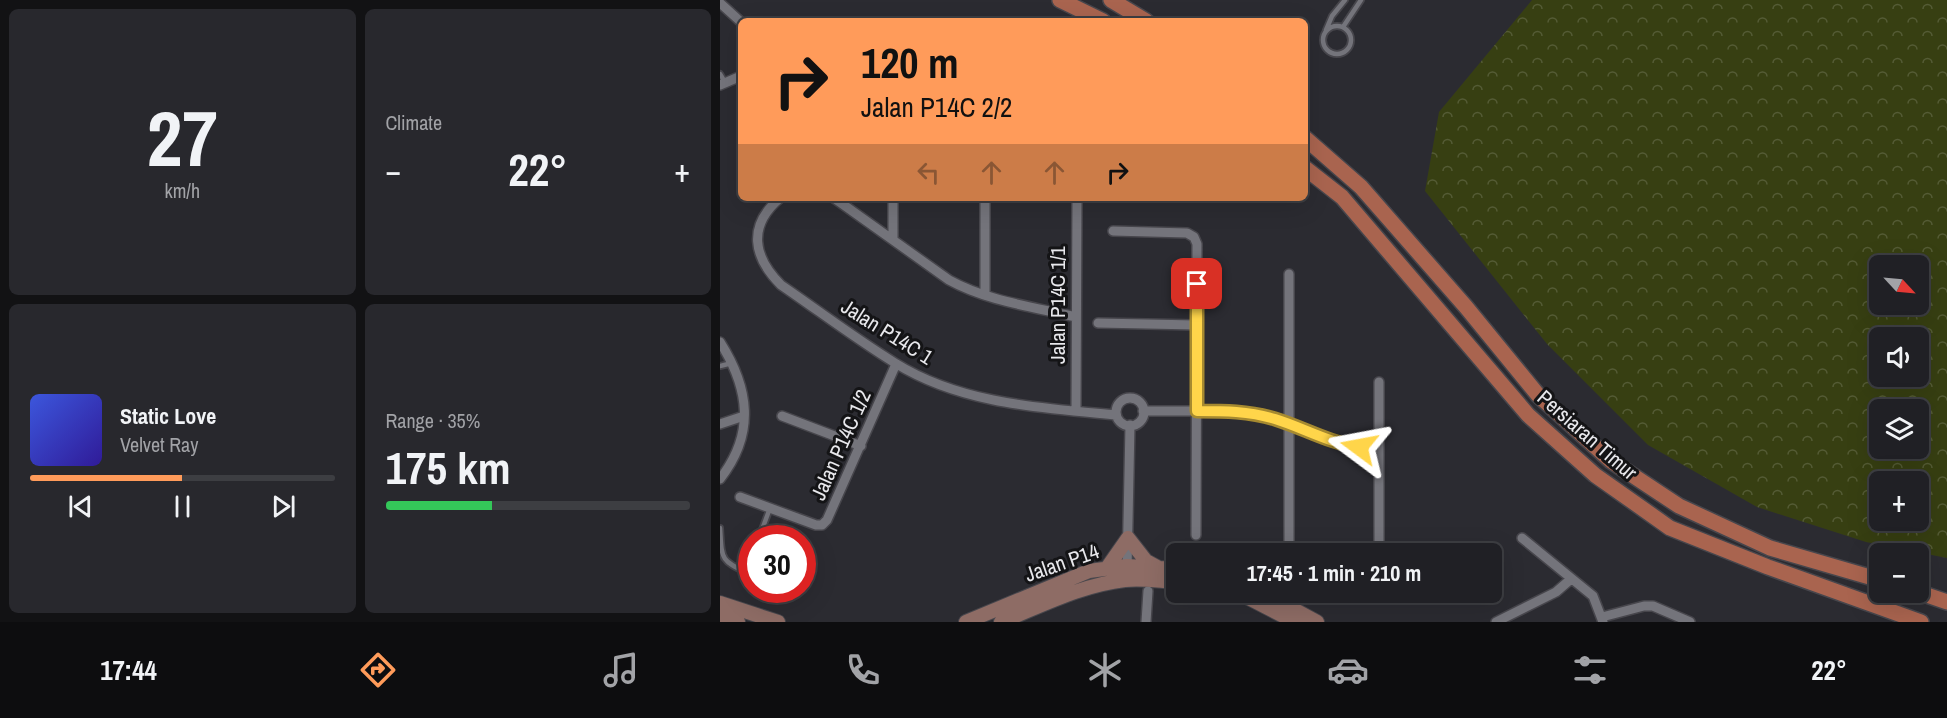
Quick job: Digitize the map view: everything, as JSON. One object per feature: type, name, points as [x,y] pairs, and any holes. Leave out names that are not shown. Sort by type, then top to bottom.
[{"type":"main road","points":[[1060,0],[1098,18]]},
{"type":"main road","points":[[1111,0],[1141,18]]},
{"type":"main road","name":"Persiaran Timur","points":[[1308,141],[1361,187],[1466,307],[1538,395],[1611,461],[1678,506],[1770,548],[1869,577]]},
{"type":"main road","name":"Persiaran Timur","points":[[1308,170],[1342,197],[1528,415],[1595,475],[1670,528],[1768,567],[1921,622]]},
{"type":"main road","points":[[1107,568],[1128,538],[1146,561],[1158,567]]},
{"type":"main road","name":"Jalan P14","points":[[1001,622],[1127,573],[1158,567],[1166,568]]},
{"type":"main road","name":"Jalan P14","points":[[966,622],[1089,572],[1107,568],[1145,579],[1166,581]]},
{"type":"main road","points":[[1929,596],[1947,602]]},
{"type":"main road","points":[[720,603],[778,622]]},
{"type":"main road","points":[[1258,603],[1295,622]]},
{"type":"main road","points":[[1282,603],[1317,622]]},
{"type":"main road","points":[[720,616],[738,622]]},
{"type":"street","points":[[720,3],[738,19]]},
{"type":"street","points":[[723,84],[738,77]]},
{"type":"street","name":"Jalan P14C 1","points":[[777,201],[762,217],[757,240],[759,252],[768,272],[781,285],[896,364],[936,382],[985,399],[1034,408],[1116,415]]},
{"type":"street","points":[[838,201],[949,280],[965,288],[985,295],[1076,316]]},
{"type":"street","points":[[893,201],[893,240]]},
{"type":"street","points":[[985,201],[985,295]]},
{"type":"street","name":"Jalan P14C 1/1","points":[[1076,411],[1077,201]]},
{"type":"street","points":[[1113,231],[1187,233],[1194,237],[1197,244],[1196,535]]},
{"type":"street","points":[[1289,274],[1289,543]]},
{"type":"street","points":[[1098,323],[1196,325]]},
{"type":"street","points":[[720,342],[738,375],[744,395],[744,416],[739,447],[729,467],[720,478]]},
{"type":"street","name":"Jalan P14C 1/2","points":[[740,497],[816,525],[822,525],[827,520],[896,364]]},
{"type":"street","points":[[1379,382],[1379,543]]},
{"type":"street","points":[[1128,398],[1140,402],[1143,411],[1141,419],[1130,425],[1121,423],[1116,415],[1120,402],[1128,398]]},
{"type":"street","points":[[1143,411],[1234,411],[1288,424],[1339,444],[1379,451]]},
{"type":"street","points":[[720,424],[744,416]]},
{"type":"street","points":[[782,416],[861,446]]},
{"type":"street","points":[[1127,573],[1130,425]]},
{"type":"street","points":[[1521,538],[1593,596],[1602,620],[1644,606],[1653,606],[1690,622]]},
{"type":"street","points":[[1496,622],[1556,592],[1571,579]]},
{"type":"street","points":[[1146,622],[1148,591]]},
{"type":"lane","points":[[1326,30],[1334,26],[1343,27],[1350,33],[1351,42],[1347,50],[1340,54],[1331,53],[1324,47],[1323,38],[1326,30],[1332,16],[1346,0]]},
{"type":"lane","points":[[1343,27],[1361,0]]},
{"type":"lane","points":[[720,74],[723,84]]},
{"type":"lane","points":[[720,366],[732,363]]},
{"type":"lane","points":[[764,525],[770,508]]},
{"type":"lane","points":[[720,528],[722,556],[725,562],[738,568]]},
{"type":"green space","points":[[1532,0],[1947,0],[1947,558],[1929,554],[1929,543],[1866,542],[1757,507],[1648,445],[1547,344],[1425,191],[1439,112]]},
{"type":"route","points":[[1197,284],[1197,411],[1234,411],[1273,418],[1339,444],[1359,447]]}]
